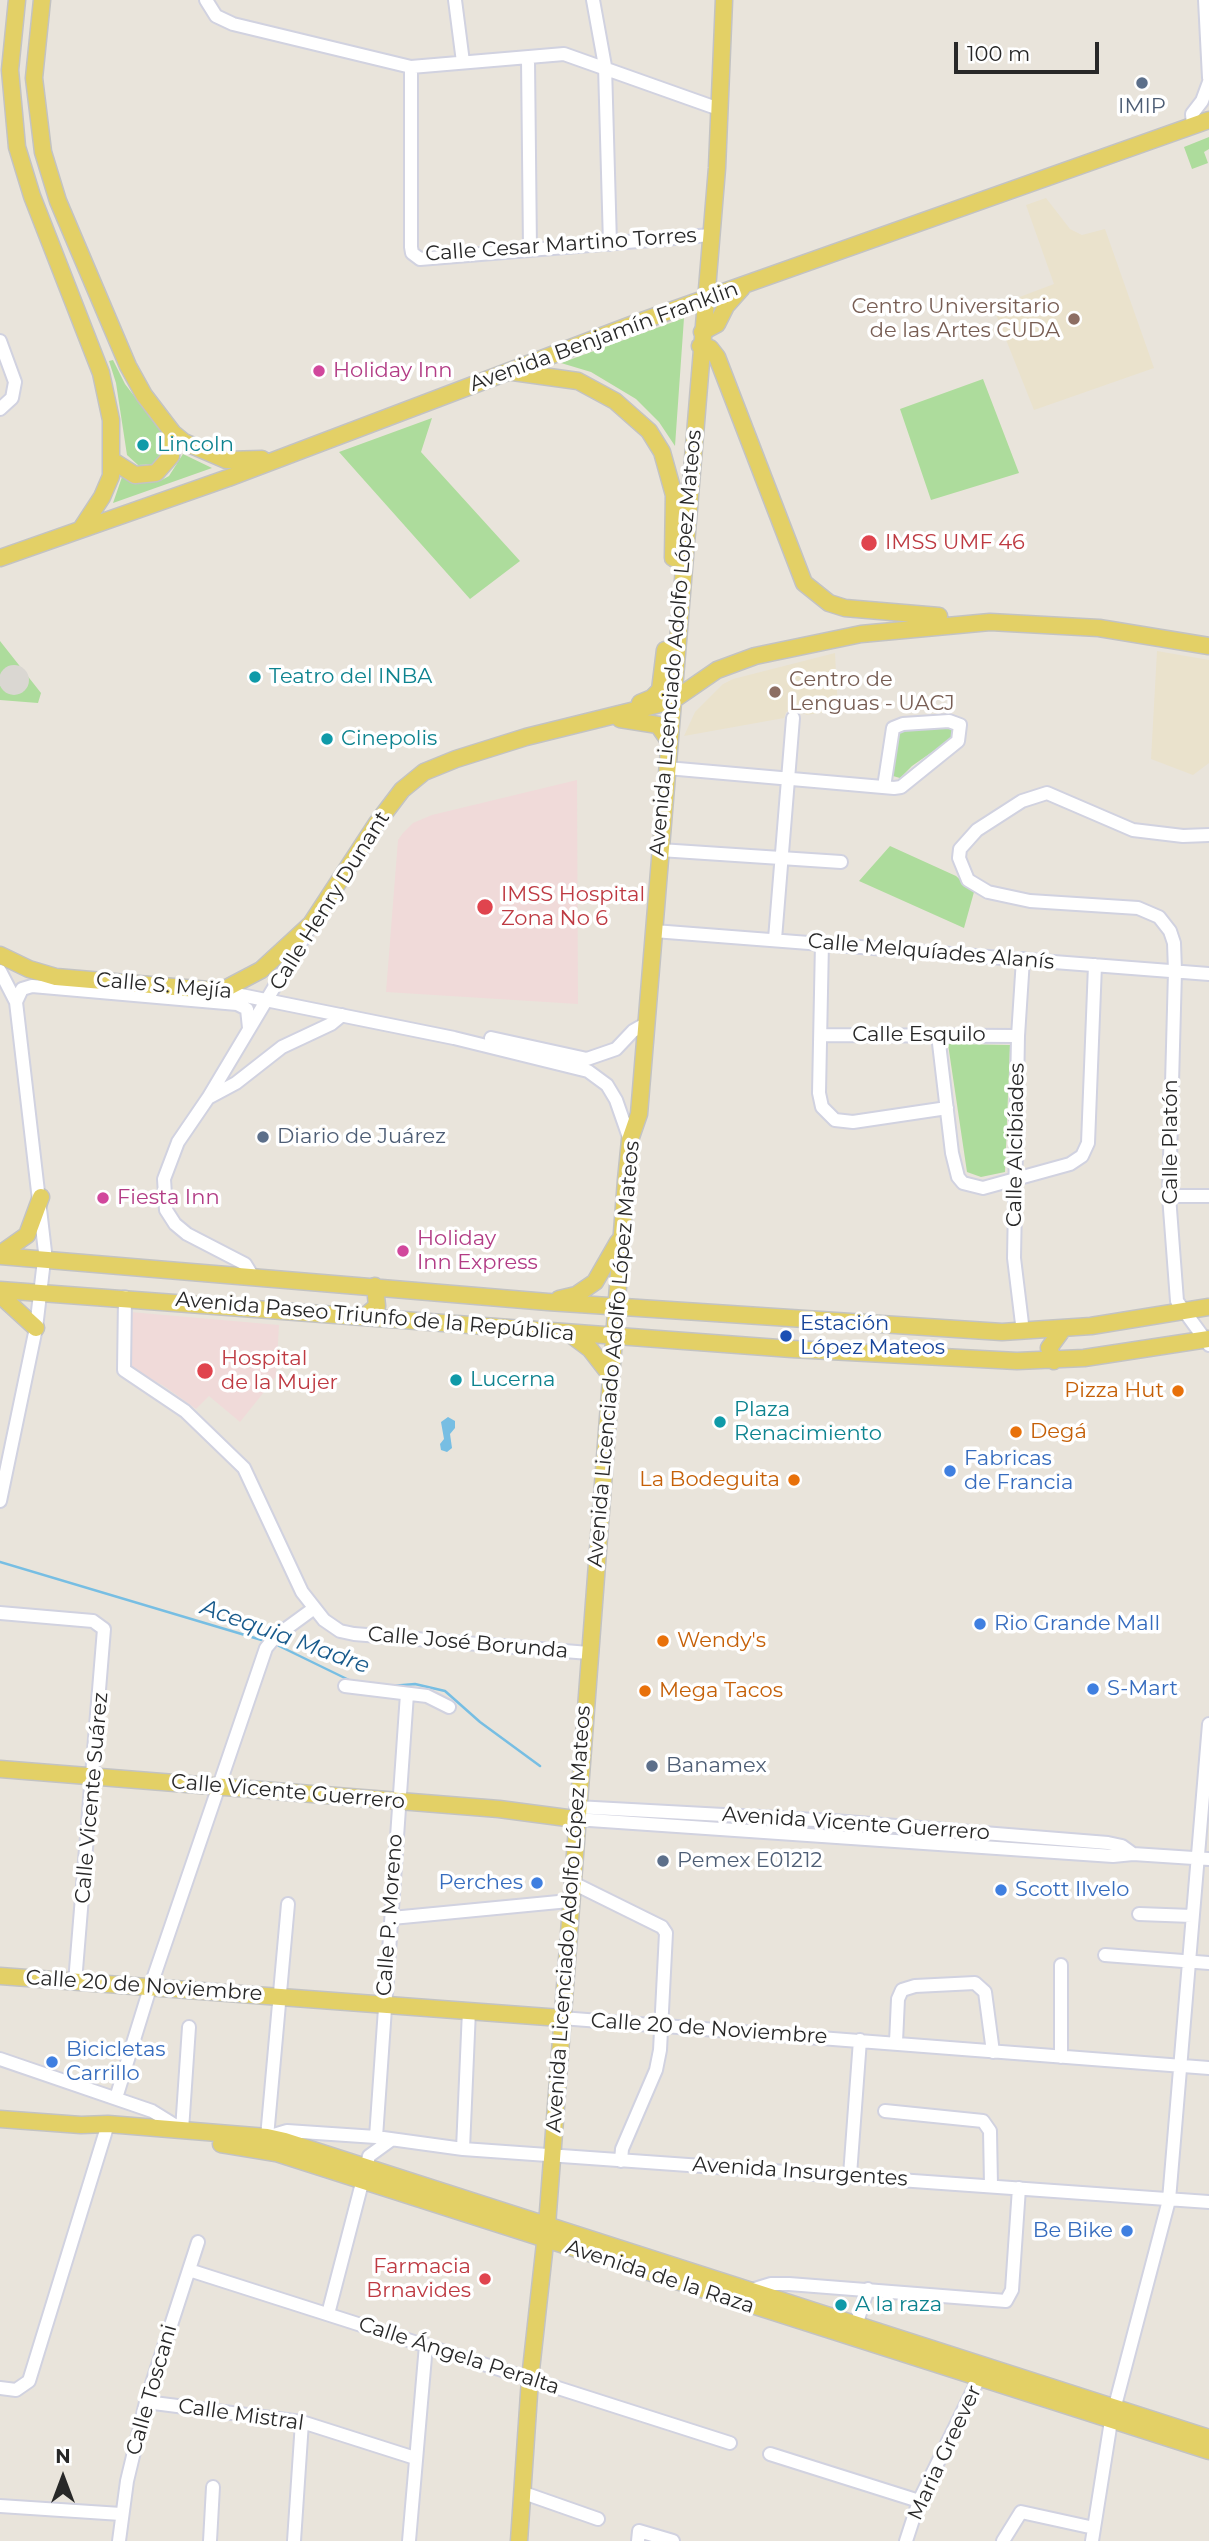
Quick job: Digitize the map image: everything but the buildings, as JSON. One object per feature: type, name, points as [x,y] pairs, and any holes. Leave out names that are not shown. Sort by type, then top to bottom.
[{"type":"main road","points":[[0,10],[18,0]]},
{"type":"main road","points":[[18,0],[10,70],[20,162],[102,373],[111,420],[113,461],[107,488],[81,529]]},
{"type":"main road","points":[[42,0],[34,78],[37,120],[49,172],[128,366],[144,395],[173,433],[197,450],[219,458],[278,459]]},
{"type":"main road","name":"Avenida Licenciado Adolfo López Mateos","points":[[519,2541],[622,1234],[630,1140],[639,1114],[711,235],[724,0]]},
{"type":"main road","points":[[0,52],[10,70]]},
{"type":"main road","name":"Avenida Benjamín Franklin","points":[[0,558],[278,459],[705,298],[1201,122]]},
{"type":"main road","points":[[747,284],[726,306],[717,324],[701,339],[717,357],[804,583],[815,594],[845,608],[941,616],[952,623]]},
{"type":"main road","points":[[509,371],[578,381],[615,401],[649,431],[669,471],[674,495],[674,541],[661,686],[652,698],[600,717]]},
{"type":"main road","points":[[113,461],[135,475],[156,473],[171,456],[173,433]]},
{"type":"main road","name":"Calle Henry Dunant","points":[[311,924],[377,823],[412,780],[456,758],[600,717],[672,701],[717,670],[755,656],[860,634],[952,623],[1006,621],[1099,628],[1209,646]]},
{"type":"main road","points":[[600,717],[650,722],[662,730],[669,741]]},
{"type":"main road","points":[[221,990],[261,970],[311,924]]},
{"type":"main road","name":"Calle S. Mejía","points":[[0,955],[29,969],[56,977],[221,990]]},
{"type":"main road","points":[[0,1255],[27,1235],[41,1196]]},
{"type":"main road","points":[[548,1302],[576,1295],[595,1282],[622,1234]]},
{"type":"main road","name":"Avenida Paseo Triunfo de la República","points":[[0,1255],[548,1302],[1023,1332],[1063,1329],[1209,1307]]},
{"type":"main road","points":[[364,1317],[377,1306],[375,1286]]},
{"type":"main road","points":[[0,1292],[36,1328]]},
{"type":"main road","name":"Avenida Paseo Triunfo de la República","points":[[0,1292],[125,1297],[568,1333],[1017,1361],[1054,1361],[1208,1341]]},
{"type":"main road","points":[[431,1322],[428,1307],[440,1292]]},
{"type":"main road","points":[[1054,1361],[1049,1348],[1063,1329]]},
{"type":"main road","points":[[1017,1361],[1024,1348],[1023,1332]]},
{"type":"main road","points":[[568,1333],[590,1349],[611,1376]]},
{"type":"main road","name":"Calle Vicente Guerrero","points":[[0,1769],[576,1813]]},
{"type":"main road","name":"Calle 20 de Noviembre","points":[[0,1976],[561,2018]]},
{"type":"main road","points":[[0,2119],[107,2128]]},
{"type":"main road","name":"Avenida de la Raza","points":[[107,2128],[239,2145],[364,2174]]},
{"type":"main road","name":"Avenida de la Raza","points":[[107,2128],[181,2130],[267,2137],[364,2174],[1113,2414],[1209,2452]]},
{"type":"main road","name":"Avenida de la Raza","points":[[545,2233],[856,2325],[983,2372]]},
{"type":"main road","name":"Avenida de la Raza","points":[[1113,2414],[1209,2438]]},
{"type":"street","points":[[206,0],[216,16],[233,24],[411,67],[564,54],[605,66],[708,108],[719,109]]},
{"type":"street","points":[[455,0],[463,62]]},
{"type":"street","points":[[593,0],[605,66],[610,244]]},
{"type":"street","points":[[1201,122],[1192,114],[1206,101],[1209,80],[1205,0]]},
{"type":"street","points":[[528,59],[530,250]]},
{"type":"street","name":"Calle Cesar Martino Torres","points":[[411,67],[412,253],[420,259],[711,235]]},
{"type":"street","points":[[0,341],[15,382],[12,398],[0,410]]},
{"type":"street","points":[[775,939],[793,718]]},
{"type":"street","points":[[667,768],[884,787],[901,787],[958,741],[962,730],[960,725],[949,720],[903,724],[893,728],[884,787]]},
{"type":"street","name":"Calle Platón","points":[[1183,1311],[1177,1301],[1169,1196],[1175,971],[1174,943],[1166,924],[1159,917],[1138,908],[1030,901],[988,892],[968,880],[962,873],[960,849],[977,830],[1022,801],[1047,793],[1133,830],[1183,836],[1209,835]]},
{"type":"street","points":[[660,850],[841,863]]},
{"type":"street","name":"Calle Henry Dunant","points":[[253,1277],[241,1262],[187,1234],[166,1210],[164,1179],[171,1154],[269,998],[311,924]]},
{"type":"street","name":"Calle Melquíades Alanís","points":[[654,931],[1209,974]]},
{"type":"street","points":[[822,942],[819,1093],[822,1107],[835,1120],[853,1122],[947,1108]]},
{"type":"street","name":"Calle Alcibíades","points":[[1023,959],[1014,1181],[1015,1277],[1023,1332]]},
{"type":"street","points":[[938,1035],[958,1177],[969,1186],[977,1188],[1014,1181],[1070,1164],[1082,1156],[1088,1143],[1095,965]]},
{"type":"street","points":[[0,971],[16,1002],[41,1196],[45,1259],[36,1328],[0,1502]]},
{"type":"street","points":[[16,1002],[22,989],[33,986],[237,1003],[249,1014],[248,1032]]},
{"type":"street","name":"Calle S. Mejía","points":[[221,990],[454,1038],[589,1071],[607,1085],[617,1100],[630,1140]]},
{"type":"street","points":[[208,1098],[236,1083],[282,1047],[331,1024],[342,1015]]},
{"type":"street","name":"Calle S. Mejía","points":[[454,1038],[474,1034],[587,1059],[617,1049],[633,1031],[647,1023]]},
{"type":"street","name":"Calle Esquilo","points":[[821,1035],[1018,1036]]},
{"type":"street","points":[[1169,1196],[1209,1196]]},
{"type":"street","points":[[116,2098],[150,1988],[266,1648],[276,1636],[313,1609],[302,1592],[244,1468],[185,1411],[124,1370],[125,1297]]},
{"type":"street","points":[[1183,1311],[1208,1341]]},
{"type":"street","name":"Calle José Borunda","points":[[313,1609],[340,1631],[354,1634],[589,1653]]},
{"type":"street","name":"Calle Vicente Suárez","points":[[0,1613],[93,1621],[101,1625],[105,1634],[75,1982]]},
{"type":"street","points":[[345,1686],[372,1692],[426,1696],[449,1707]]},
{"type":"street","name":"Calle P. Moreno","points":[[376,2137],[383,2003],[392,1918],[397,1801],[407,1693]]},
{"type":"street","points":[[1003,2541],[1017,2515],[1026,2511],[1093,2534],[1113,2414],[1169,2200],[1182,2066],[1192,1916],[1203,1859],[1209,1724]]},
{"type":"street","name":"Avenida Vicente Guerrero","points":[[576,1813],[1113,1856],[1133,1854],[1203,1859]]},
{"type":"street","points":[[571,1882],[662,1927],[666,1938],[662,2024],[656,2070],[622,2149],[621,2161]]},
{"type":"street","points":[[392,1918],[569,1901]]},
{"type":"street","points":[[267,2137],[288,1904]]},
{"type":"street","points":[[1139,1914],[1192,1916]]},
{"type":"street","points":[[1105,1955],[1209,1963]]},
{"type":"street","points":[[1061,1965],[1061,2057]]},
{"type":"street","points":[[896,2042],[898,1999],[902,1990],[915,1986],[975,1983],[983,1987],[986,1996],[993,2052]]},
{"type":"street","points":[[463,2149],[469,2010]]},
{"type":"street","name":"Calle 20 de Noviembre","points":[[561,2018],[1209,2068]]},
{"type":"street","points":[[0,2059],[152,2111],[181,2130],[189,2027]]},
{"type":"street","points":[[850,2175],[860,2040]]},
{"type":"street","points":[[885,2111],[983,2121],[989,2127],[991,2185]]},
{"type":"street","points":[[0,2388],[16,2390],[29,2381],[107,2128]]},
{"type":"street","name":"Avenida Insurgentes","points":[[267,2137],[287,2131],[376,2137],[463,2149],[1209,2202]]},
{"type":"street","points":[[328,2314],[364,2174],[373,2151],[391,2140]]},
{"type":"street","points":[[747,2291],[771,2284],[868,2289],[1002,2302],[1009,2298],[1012,2290],[1019,2188]]},
{"type":"street","name":"Calle Toscani","points":[[119,2541],[121,2514],[146,2402],[198,2242]]},
{"type":"street","name":"Calle Ángela Peralta","points":[[188,2270],[730,2443]]},
{"type":"street","points":[[856,2325],[868,2289]]},
{"type":"street","points":[[410,2541],[426,2345]]},
{"type":"street","name":"Maria Greever","points":[[906,2541],[919,2501],[983,2372]]},
{"type":"street","name":"Calle Mistral","points":[[146,2402],[302,2422],[415,2458]]},
{"type":"street","points":[[295,2541],[302,2422]]},
{"type":"street","points":[[770,2454],[919,2501]]},
{"type":"street","points":[[210,2541],[213,2487]]},
{"type":"street","points":[[522,2492],[598,2519]]},
{"type":"street","points":[[0,2506],[121,2514]]},
{"type":"street","points":[[639,2536],[673,2541]]},
{"type":"shaded area","points":[[1046,198],[1070,229],[1082,235],[1105,229],[1154,368],[1034,410],[993,307],[1054,284],[1026,205]]},
{"type":"shaded area","points":[[1157,651],[1209,660],[1209,763],[1193,775],[1151,759]]},
{"type":"shaded area","name":"Centro de Lenguas - UACJ","points":[[835,653],[838,710],[806,715],[802,709],[794,709],[786,712],[784,718],[684,736],[695,712],[723,684],[733,679]]},
{"type":"shaded area","points":[[14,665],[20,666],[28,674],[28,686],[20,694],[14,695],[8,694],[0,686],[-1,680],[0,674],[8,666]]},
{"type":"shaded area","name":"IMSS Hospital Zona No 6","points":[[577,780],[578,1004],[386,992],[398,840],[403,833],[413,823],[432,815]]},
{"type":"shaded area","name":"Hospital de la Mujer","points":[[130,1312],[279,1325],[276,1377],[240,1422],[209,1396],[196,1409],[164,1386],[128,1367]]},
{"type":"green space","points":[[1209,137],[1209,149],[1204,152],[1208,163],[1192,169],[1184,147]]},
{"type":"green space","points":[[684,318],[675,446],[659,422],[636,399],[591,372],[561,363]]},
{"type":"green space","points":[[113,360],[125,384],[163,434],[166,451],[156,464],[138,465],[127,455],[116,383],[109,361]]},
{"type":"green space","points":[[983,379],[1019,473],[931,500],[900,409]]},
{"type":"green space","points":[[432,418],[421,452],[520,561],[470,599],[339,452]]},
{"type":"green space","points":[[183,454],[212,468],[113,503],[122,477],[138,483],[160,481],[169,476]]},
{"type":"green space","points":[[0,641],[41,693],[38,703],[0,700]]},
{"type":"green space","points":[[953,725],[956,733],[952,738],[912,766],[900,778],[893,776],[898,732]]},
{"type":"green space","points":[[890,846],[956,876],[974,892],[964,928],[859,881]]},
{"type":"green space","points":[[948,1044],[1010,1045],[1005,1172],[981,1177],[967,1172]]},
{"type":"water","points":[[448,1417],[455,1421],[455,1428],[450,1434],[452,1448],[447,1452],[441,1450],[440,1444],[444,1439],[441,1422]]},
{"type":"waterway","name":"Acequia Madre","points":[[0,1562],[265,1641]]},
{"type":"waterway","name":"Acequia Madre","points":[[275,1644],[351,1681]]},
{"type":"waterway","name":"Acequia Madre","points":[[391,1686],[415,1684],[445,1691],[480,1722],[540,1766]]},
{"type":"place","name":"IMIP","points":[[1142,83]]},
{"type":"place","name":"Centro Universitario de las Artes CUDA","points":[[1074,319]]},
{"type":"place","name":"Holiday Inn","points":[[319,371]]},
{"type":"place","name":"Lincoln","points":[[143,445]]},
{"type":"place","name":"IMSS UMF 46","points":[[869,543]]},
{"type":"place","name":"Teatro del INBA","points":[[255,677]]},
{"type":"place","name":"Centro de Lenguas - UACJ","points":[[775,692]]},
{"type":"place","name":"Cinepolis","points":[[327,739]]},
{"type":"place","name":"IMSS Hospital Zona No 6","points":[[485,907]]},
{"type":"place","name":"Diario de Juárez","points":[[263,1137]]},
{"type":"place","name":"Fiesta Inn","points":[[103,1198]]},
{"type":"place","name":"Holiday Inn Express","points":[[403,1251]]},
{"type":"place","name":"Estación López Mateos","points":[[786,1336]]},
{"type":"place","name":"Hospital de la Mujer","points":[[205,1371]]},
{"type":"place","name":"Lucerna","points":[[456,1380]]},
{"type":"place","name":"Pizza Hut","points":[[1178,1391]]},
{"type":"place","name":"Plaza Renacimiento","points":[[720,1422]]},
{"type":"place","name":"Degá","points":[[1016,1432]]},
{"type":"place","name":"Fabricas de Francia","points":[[950,1471]]},
{"type":"place","name":"La Bodeguita","points":[[794,1480]]},
{"type":"place","name":"Rio Grande Mall","points":[[980,1624]]},
{"type":"place","name":"Wendy's","points":[[663,1641]]},
{"type":"place","name":"S-Mart","points":[[1093,1689]]},
{"type":"place","name":"Mega Tacos","points":[[645,1691]]},
{"type":"place","name":"Banamex","points":[[652,1766]]},
{"type":"place","name":"Pemex E01212","points":[[663,1861]]},
{"type":"place","name":"Perches","points":[[537,1883]]},
{"type":"place","name":"Scott Ilvelo","points":[[1001,1890]]},
{"type":"place","name":"Bicicletas Carrillo","points":[[52,2062]]},
{"type":"place","name":"Be Bike","points":[[1127,2231]]},
{"type":"place","name":"Farmacia Brnavides","points":[[485,2279]]},
{"type":"place","name":"A la raza","points":[[841,2305]]}]
